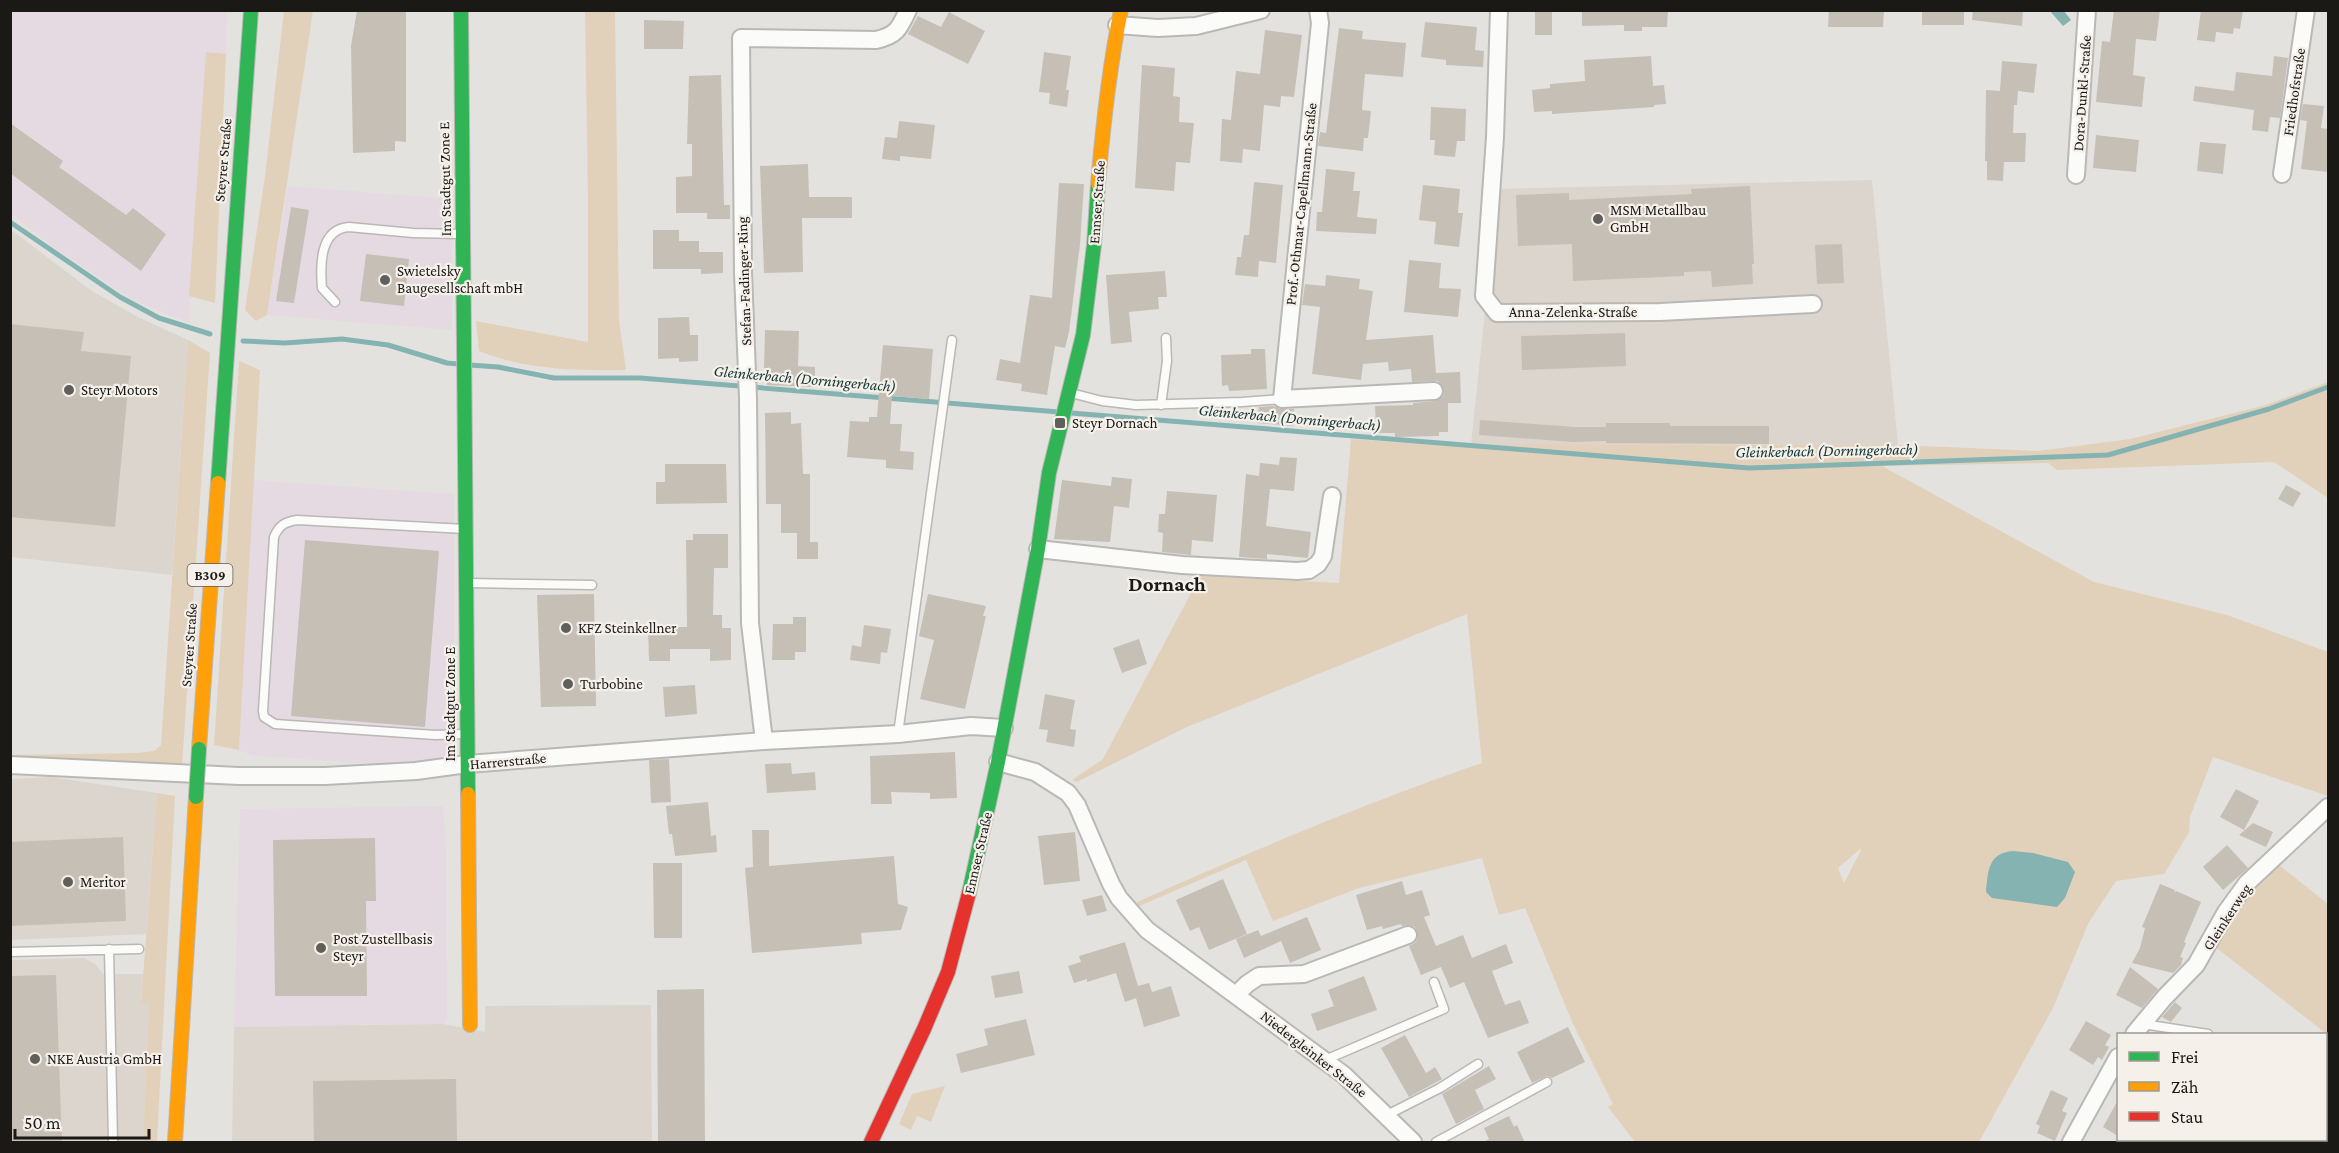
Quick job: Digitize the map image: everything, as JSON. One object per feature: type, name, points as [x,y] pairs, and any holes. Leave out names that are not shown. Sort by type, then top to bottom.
[{"type":"main road","name":"B309","points":[[246,79],[251,10]]},
{"type":"main road","name":"Im Stadtgut Zone E","points":[[461,10],[470,1025]]},
{"type":"main road","name":"Ennser Straße","points":[[871,1143],[948,972],[962,924],[998,762],[1038,549],[1046,492],[1060,423],[1083,335],[1090,285],[1103,118],[1119,18]]},
{"type":"main road","points":[[246,79],[263,22]]},
{"type":"main road","name":"Steyrer Straße","points":[[175,1143],[199,749],[246,79]]},
{"type":"street","name":"Stefan-Fadinger-Ring","points":[[765,741],[750,623],[741,38],[876,40],[890,37],[899,29],[908,10]]},
{"type":"street","points":[[1119,18],[1158,28],[1196,26],[1261,10]]},
{"type":"street","name":"Prof.-Othmar-Capellmann-Straße","points":[[1282,399],[1284,357],[1320,23],[1318,10]]},
{"type":"street","name":"Anna-Zelenka-Straße","points":[[1499,10],[1495,137],[1484,296],[1497,313],[1660,312],[1813,304]]},
{"type":"street","name":"Dora-Dunkl-Straße","points":[[2076,175],[2087,10]]},
{"type":"street","name":"Friedhofstraße","points":[[2282,174],[2306,10]]},
{"type":"street","points":[[1282,399],[1434,391]]},
{"type":"street","points":[[1038,549],[1244,570],[1309,570],[1318,564],[1323,556],[1332,496]]},
{"type":"street","name":"Harrerstraße","points":[[10,765],[279,776],[416,771],[467,764],[765,741],[898,734],[971,726],[1004,728]]},
{"type":"street","name":"Niedergleinker Straße","points":[[998,762],[1035,772],[1068,793],[1084,820],[1111,884],[1147,930],[1325,1060],[1387,1115],[1413,1143]]},
{"type":"street","name":"Gleinkerweg","points":[[2138,1029],[2196,965],[2226,912],[2247,883],[2328,807]]},
{"type":"street","points":[[1236,995],[1259,976],[1304,974],[1408,935]]},
{"type":"street","points":[[2076,1141],[2117,1059]]},
{"type":"lane","points":[[335,302],[321,288],[325,245],[328,236],[333,231],[350,227],[413,233],[462,234]]},
{"type":"lane","points":[[1161,405],[1167,361],[1166,338]]},
{"type":"lane","points":[[898,734],[952,340]]},
{"type":"lane","points":[[1067,398],[1121,404],[1161,405],[1282,399]]},
{"type":"lane","points":[[465,529],[297,520],[286,522],[278,528],[274,537],[263,711],[264,717],[275,724],[435,735],[466,734]]},
{"type":"lane","points":[[465,582],[592,585]]},
{"type":"lane","points":[[108,949],[113,1143]]},
{"type":"lane","points":[[10,952],[139,949]]},
{"type":"lane","points":[[1325,1060],[1444,1009],[1434,982]]},
{"type":"lane","points":[[2138,1029],[2185,1033]]},
{"type":"lane","points":[[1387,1115],[1440,1088],[1478,1064]]},
{"type":"lane","points":[[1436,1143],[1547,1082]]},
{"type":"shaded area","points":[[10,11],[227,11],[226,54],[206,52],[189,323],[133,300],[56,249],[11,214]]},
{"type":"shaded area","points":[[284,11],[313,11],[267,315],[256,321],[245,310],[265,176]]},
{"type":"shaded area","points":[[585,11],[615,11],[619,320],[626,370],[533,366],[479,351],[476,321],[588,342]]},
{"type":"shaded area","points":[[206,52],[226,54],[215,303],[189,296]]},
{"type":"shaded area","points":[[1872,180],[1898,445],[1471,444],[1498,189]]},
{"type":"shaded area","points":[[288,186],[452,199],[452,330],[267,315]]},
{"type":"shaded area","points":[[10,229],[92,291],[138,317],[188,340],[172,575],[11,557]]},
{"type":"shaded area","points":[[188,340],[210,353],[182,766],[11,759],[11,755],[137,753],[154,751],[161,745]]},
{"type":"shaded area","points":[[239,361],[260,370],[239,750],[214,745]]},
{"type":"shaded area","points":[[2328,382],[2328,498],[2274,462],[2057,470],[2048,463],[1882,466],[2094,582],[2227,615],[2328,652],[2328,796],[2213,757],[2190,817],[2189,832],[2164,874],[2116,881],[2089,922],[2053,1008],[1979,1142],[1635,1142],[1608,1107],[1613,1104],[1573,1024],[1525,908],[1499,915],[1482,858],[1359,888],[1273,921],[1246,860],[1137,907],[1137,902],[1351,811],[1482,763],[1467,614],[1187,727],[1077,782],[1072,780],[1103,759],[1200,576],[1339,583],[1351,439],[1468,447],[1471,444],[1898,445],[2038,451],[2130,439],[2266,405]],"holes":[[[1861,850],[1844,883],[1838,868]]]},
{"type":"shaded area","points":[[254,480],[454,494],[455,747],[448,756],[425,763],[394,765],[254,756],[239,750]]},
{"type":"shaded area","name":"Meritor","points":[[51,777],[157,793],[146,934],[11,940],[10,779]]},
{"type":"shaded area","points":[[157,793],[175,796],[157,1142],[143,1142],[149,1003],[141,1003]]},
{"type":"shaded area","points":[[443,806],[446,842],[447,1020],[443,1024],[234,1027],[240,809]]},
{"type":"shaded area","points":[[2279,865],[2328,904],[2328,1035],[2214,946],[2238,903],[2244,901]]},
{"type":"shaded area","points":[[84,958],[95,964],[103,974],[143,974],[141,1002],[149,1003],[143,1142],[11,1142],[10,960]]},
{"type":"shaded area","points":[[651,1005],[652,1142],[232,1142],[234,1027],[443,1024],[485,1032],[485,1006]]},
{"type":"shaded area","points":[[2328,1081],[2328,1142],[2277,1142],[2327,1141]]},
{"type":"shaded area","points":[[945,1086],[931,1122],[917,1116],[911,1130],[899,1124],[912,1094]]},
{"type":"water","points":[[2050,11],[2064,11],[2071,20],[2063,26]]},
{"type":"water","points":[[2005,852],[2033,853],[2068,862],[2075,872],[2065,898],[2057,907],[1992,898],[1986,892],[1989,870],[1994,859]]},
{"type":"building","points":[[357,10],[406,10],[406,142],[395,141],[395,151],[353,153],[351,46]]},
{"type":"building","points":[[1535,10],[1552,10],[1552,35],[1535,35]]},
{"type":"building","points":[[1582,10],[1668,10],[1667,27],[1642,27],[1642,31],[1624,31],[1624,25],[1582,26]]},
{"type":"building","points":[[1829,10],[1884,10],[1883,27],[1828,27]]},
{"type":"building","points":[[1922,10],[1964,10],[1964,25],[1922,25]]},
{"type":"building","points":[[1973,10],[2023,10],[2022,26],[1972,20]]},
{"type":"building","points":[[2114,10],[2160,10],[2156,41],[2136,39],[2133,75],[2145,77],[2142,107],[2096,102],[2102,41],[2110,42]]},
{"type":"building","points":[[2201,10],[2243,10],[2240,29],[2234,28],[2233,34],[2216,32],[2215,42],[2197,40]]},
{"type":"building","points":[[949,12],[985,31],[968,64],[908,34],[918,16],[941,27]]},
{"type":"building","points":[[644,20],[684,21],[683,49],[644,49]]},
{"type":"building","points":[[1425,22],[1477,27],[1475,50],[1484,51],[1483,67],[1446,65],[1446,60],[1421,57]]},
{"type":"building","points":[[1339,28],[1363,31],[1362,39],[1406,43],[1403,77],[1365,74],[1362,110],[1371,111],[1368,138],[1364,138],[1363,151],[1318,146],[1320,132],[1326,133]]},
{"type":"building","points":[[1265,30],[1302,35],[1294,97],[1281,96],[1280,107],[1264,105],[1260,151],[1243,149],[1242,163],[1220,161],[1222,119],[1231,120],[1236,71],[1260,74]]},
{"type":"building","points":[[1044,52],[1071,56],[1066,90],[1069,90],[1067,107],[1049,104],[1050,93],[1039,92]]},
{"type":"building","points":[[1651,56],[1653,86],[1664,85],[1666,104],[1654,105],[1654,107],[1552,114],[1552,111],[1534,112],[1532,90],[1550,88],[1550,84],[1585,81],[1584,60]]},
{"type":"building","points":[[2274,56],[2288,58],[2280,118],[2270,117],[2268,132],[2252,130],[2254,110],[2193,101],[2195,86],[2234,91],[2236,72],[2272,76]]},
{"type":"building","points":[[2002,61],[2037,64],[2034,93],[2018,91],[2017,105],[2014,105],[2013,133],[2026,133],[2025,162],[2004,162],[2003,181],[1987,180],[1987,161],[1985,161],[1986,90],[2000,91]]},
{"type":"building","points":[[1142,65],[1175,68],[1173,96],[1180,97],[1179,122],[1194,123],[1190,163],[1176,162],[1174,191],[1135,188]]},
{"type":"building","points":[[721,75],[724,205],[730,205],[730,219],[707,219],[707,213],[676,213],[676,177],[692,176],[692,144],[687,144],[689,76]]},
{"type":"building","points":[[2303,104],[2324,106],[2321,128],[2328,129],[2328,172],[2301,169],[2307,121],[2300,120]]},
{"type":"building","points":[[1431,107],[1466,109],[1465,141],[1457,141],[1455,157],[1434,155],[1435,140],[1430,140]]},
{"type":"building","points":[[899,121],[935,125],[931,159],[900,156],[900,161],[882,159],[885,137],[897,138]]},
{"type":"building","points":[[10,123],[63,161],[59,167],[126,215],[133,208],[166,234],[141,271],[10,173]]},
{"type":"building","points":[[2096,135],[2139,140],[2136,172],[2093,168]]},
{"type":"building","points":[[2200,142],[2226,144],[2223,174],[2197,171]]},
{"type":"building","points":[[808,164],[809,197],[852,197],[852,218],[802,218],[803,272],[764,273],[760,166]]},
{"type":"building","points":[[1326,169],[1355,172],[1353,191],[1360,191],[1357,217],[1377,219],[1376,234],[1316,231],[1317,212],[1322,212]]},
{"type":"building","points":[[1254,182],[1283,185],[1276,263],[1259,261],[1258,277],[1235,275],[1237,257],[1241,257],[1244,235],[1249,235]]},
{"type":"building","points":[[1059,183],[1084,184],[1080,244],[1069,332],[1065,348],[1055,346],[1047,395],[1021,391],[1022,384],[996,380],[1000,359],[1020,363],[1030,295],[1052,298]]},
{"type":"building","points":[[1423,185],[1460,189],[1458,213],[1463,213],[1459,247],[1434,244],[1436,222],[1419,220]]},
{"type":"building","name":"MSM Metallbau GmbH","points":[[1750,186],[1753,284],[1712,287],[1711,271],[1684,272],[1684,276],[1573,281],[1572,244],[1518,246],[1516,195],[1569,193],[1569,200],[1692,194],[1691,189]]},
{"type":"building","points":[[291,207],[309,210],[294,303],[276,301]]},
{"type":"building","points":[[653,230],[679,230],[679,241],[699,241],[699,252],[723,252],[723,273],[701,274],[701,269],[653,269]]},
{"type":"building","points":[[1842,244],[1844,283],[1817,284],[1815,245]]},
{"type":"building","name":"Swietelsky Baugesellschaft mbH","points":[[366,254],[409,259],[404,306],[360,301]]},
{"type":"building","points":[[1409,260],[1441,263],[1439,288],[1461,289],[1458,317],[1404,312]]},
{"type":"building","points":[[1165,271],[1167,297],[1158,297],[1159,309],[1129,312],[1132,342],[1111,344],[1106,275]]},
{"type":"building","points":[[1326,275],[1360,279],[1359,289],[1373,291],[1366,340],[1433,335],[1436,373],[1460,372],[1461,403],[1448,403],[1448,432],[1439,432],[1439,436],[1395,437],[1395,433],[1376,433],[1375,406],[1413,405],[1413,403],[1435,401],[1443,396],[1444,390],[1438,381],[1412,382],[1411,369],[1389,371],[1388,362],[1363,364],[1361,380],[1312,374],[1320,307],[1302,305],[1305,284],[1325,286]]},
{"type":"building","points":[[689,317],[690,335],[698,335],[698,361],[679,362],[679,358],[658,359],[658,318]]},
{"type":"building","points":[[10,324],[84,332],[81,351],[131,356],[115,527],[10,517]]},
{"type":"building","points":[[765,330],[799,331],[798,366],[815,367],[815,387],[767,385],[767,368],[764,368]]},
{"type":"building","points":[[1625,333],[1626,366],[1522,370],[1521,336]]},
{"type":"building","points":[[883,345],[933,349],[929,399],[892,396],[890,424],[902,424],[900,451],[914,452],[913,470],[886,468],[886,460],[847,457],[850,421],[869,422],[869,417],[877,417]]},
{"type":"building","points":[[1251,349],[1265,349],[1267,389],[1229,391],[1228,385],[1222,386],[1221,355],[1251,354]]},
{"type":"building","points":[[1259,407],[1294,409],[1293,426],[1257,423]]},
{"type":"building","points":[[791,412],[791,424],[801,423],[803,474],[810,474],[810,542],[818,542],[818,559],[797,559],[797,533],[781,533],[781,504],[766,504],[765,413]]},
{"type":"building","points":[[1480,420],[1575,427],[1606,427],[1606,423],[1670,423],[1670,426],[1769,426],[1769,444],[1573,442],[1479,435]]},
{"type":"building","points":[[1280,457],[1297,458],[1294,491],[1270,489],[1266,526],[1311,532],[1308,558],[1267,554],[1267,559],[1239,557],[1246,474],[1259,476],[1260,463],[1279,465]]},
{"type":"building","points":[[665,464],[726,464],[727,503],[656,504],[656,482],[665,482]]},
{"type":"building","points":[[1112,477],[1132,479],[1129,508],[1114,506],[1110,542],[1054,539],[1062,480],[1111,486]]},
{"type":"building","points":[[2286,485],[2301,493],[2293,507],[2278,499]]},
{"type":"building","points":[[1167,491],[1217,495],[1213,542],[1192,540],[1191,555],[1162,552],[1163,533],[1158,532],[1159,514],[1165,514]]},
{"type":"building","points":[[693,534],[728,534],[728,568],[714,568],[713,615],[722,615],[722,628],[731,628],[731,660],[710,661],[710,649],[670,649],[670,661],[649,661],[648,627],[687,627],[686,540],[693,540]]},
{"type":"building","points":[[305,540],[439,551],[425,727],[291,716]]},
{"type":"building","points":[[594,594],[596,706],[541,707],[537,595]]},
{"type":"building","points":[[928,594],[986,606],[983,616],[986,616],[965,709],[920,699],[934,640],[919,636]]},
{"type":"building","points":[[793,617],[806,617],[806,652],[795,652],[795,660],[772,660],[773,624],[793,624]]},
{"type":"building","points":[[864,625],[891,629],[887,653],[881,652],[880,664],[850,660],[852,645],[861,647]]},
{"type":"building","points":[[1139,639],[1147,664],[1122,673],[1113,648]]},
{"type":"building","points":[[695,685],[697,714],[665,717],[663,687]]},
{"type":"building","points":[[1045,694],[1075,700],[1070,729],[1076,730],[1074,747],[1046,742],[1048,730],[1039,729]]},
{"type":"building","points":[[955,752],[957,798],[930,799],[930,793],[891,792],[892,804],[871,804],[870,756]]},
{"type":"building","points":[[669,759],[671,802],[651,803],[649,760]]},
{"type":"building","points":[[791,763],[792,774],[815,772],[816,790],[767,793],[765,764]]},
{"type":"building","points":[[2236,789],[2259,801],[2244,830],[2220,817]]},
{"type":"building","points":[[708,802],[711,836],[716,835],[717,852],[675,856],[672,834],[669,834],[666,806]]},
{"type":"building","points":[[2253,823],[2273,832],[2266,847],[2239,835]]},
{"type":"building","points":[[752,830],[769,830],[769,866],[894,856],[898,904],[908,907],[901,930],[861,933],[862,944],[752,953],[745,868],[753,867]]},
{"type":"building","points":[[1075,832],[1080,881],[1044,885],[1038,836]]},
{"type":"building","name":"Meritor","points":[[123,837],[126,921],[10,926],[10,842]]},
{"type":"building","name":"Post Zustellbasis Steyr","points":[[375,838],[376,901],[366,901],[367,996],[275,996],[273,840]]},
{"type":"building","points":[[2227,845],[2248,868],[2223,890],[2203,867]]},
{"type":"building","points":[[653,863],[682,863],[682,938],[654,938]]},
{"type":"building","points":[[1223,879],[1247,934],[1209,950],[1199,927],[1190,931],[1176,900]]},
{"type":"building","points":[[1402,881],[1406,895],[1422,890],[1430,915],[1424,917],[1436,946],[1463,935],[1472,958],[1506,944],[1513,963],[1492,971],[1505,1005],[1520,1000],[1529,1023],[1488,1038],[1464,982],[1450,988],[1441,967],[1421,975],[1409,946],[1416,942],[1418,937],[1415,927],[1401,924],[1367,930],[1356,895]]},
{"type":"building","points":[[2160,884],[2175,890],[2174,893],[2176,891],[2201,902],[2184,942],[2186,943],[2180,957],[2183,958],[2181,965],[2173,973],[2132,963],[2140,948],[2145,928],[2142,927]]},
{"type":"building","points":[[1102,895],[1107,911],[1087,916],[1082,900]]},
{"type":"building","points":[[1307,917],[1321,950],[1290,963],[1281,941],[1244,958],[1236,939],[1258,930],[1261,936]]},
{"type":"building","points":[[1125,942],[1138,986],[1149,983],[1152,992],[1171,986],[1180,1016],[1144,1027],[1136,998],[1125,1002],[1116,973],[1087,982],[1087,979],[1074,983],[1068,966],[1081,962],[1079,956]]},
{"type":"building","points":[[2130,967],[2158,989],[2142,1008],[2116,995]]},
{"type":"building","points":[[1019,971],[1023,993],[995,998],[991,976]]},
{"type":"building","name":"NKE Austria GmbH","points":[[56,975],[62,1143],[10,1143],[10,976]]},
{"type":"building","points":[[1364,976],[1377,1010],[1317,1031],[1311,1014],[1334,1006],[1328,990]]},
{"type":"building","points":[[704,989],[705,1143],[658,1143],[657,990]]},
{"type":"building","points":[[2175,1002],[2182,1008],[2171,1022],[2162,1017]]},
{"type":"building","points":[[1026,1019],[1035,1055],[961,1073],[956,1054],[988,1045],[984,1029]]},
{"type":"building","points":[[2086,1021],[2111,1035],[2105,1045],[2109,1047],[2102,1060],[2098,1057],[2093,1065],[2069,1050]]},
{"type":"building","points":[[1568,1027],[1585,1062],[1552,1078],[1547,1076],[1532,1083],[1517,1052]]},
{"type":"building","points":[[1405,1035],[1426,1073],[1435,1067],[1442,1079],[1409,1097],[1381,1048]]},
{"type":"building","points":[[1489,1066],[1496,1079],[1475,1090],[1484,1109],[1456,1124],[1442,1094]]},
{"type":"building","points":[[456,1079],[457,1143],[314,1143],[313,1081]]},
{"type":"building","points":[[2051,1090],[2068,1098],[2062,1111],[2067,1113],[2055,1141],[2037,1133],[2040,1126],[2036,1124]]},
{"type":"building","points":[[2117,1102],[2117,1135],[2103,1127]]},
{"type":"building","points":[[1509,1116],[1514,1127],[1517,1125],[1525,1143],[1482,1143],[1489,1139],[1484,1128]]},
{"type":"waterway","name":"Gleinkerbach (Dorningerbach)","points":[[10,222],[120,297],[159,318],[210,334]]},
{"type":"waterway","name":"Gleinkerbach (Dorningerbach)","points":[[243,341],[285,343],[342,339],[388,345],[447,363],[458,364]]},
{"type":"waterway","name":"Gleinkerbach (Dorningerbach)","points":[[470,365],[498,367],[554,378],[640,378],[1059,412]]},
{"type":"waterway","name":"Gleinkerbach (Dorningerbach)","points":[[1071,413],[1749,468],[2108,455],[2269,409],[2328,387]]},
{"type":"traffic: fast","points":[[218,483],[251,10]]},
{"type":"traffic: fast","points":[[461,10],[468,794]]},
{"type":"traffic: fast","points":[[969,893],[998,762],[1038,549],[1049,473],[1083,335],[1094,245],[1098,184]]},
{"type":"traffic: fast","points":[[196,797],[199,749]]},
{"type":"traffic: slow","points":[[1098,184],[1107,97],[1121,10]]},
{"type":"traffic: slow","points":[[199,749],[218,483]]},
{"type":"traffic: slow","points":[[468,794],[470,1025]]},
{"type":"traffic: slow","points":[[175,1142],[196,797]]},
{"type":"traffic: jam","points":[[871,1142],[948,972],[969,893]]},
{"type":"place","name":"MSM Metallbau GmbH","points":[[1598,219]]},
{"type":"place","name":"Swietelsky Baugesellschaft mbH","points":[[385,280]]},
{"type":"place","name":"Steyr Motors","points":[[69,390]]},
{"type":"place","name":"Steyr Dornach","points":[[1060,423]]},
{"type":"place","name":"KFZ Steinkellner","points":[[566,628]]},
{"type":"place","name":"Turbobine","points":[[568,684]]},
{"type":"place","name":"Meritor","points":[[68,882]]},
{"type":"place","name":"Post Zustellbasis Steyr","points":[[321,948]]},
{"type":"place","name":"NKE Austria GmbH","points":[[35,1059]]},
{"type":"district","name":"Dornach","points":[[1167,584]]}]
